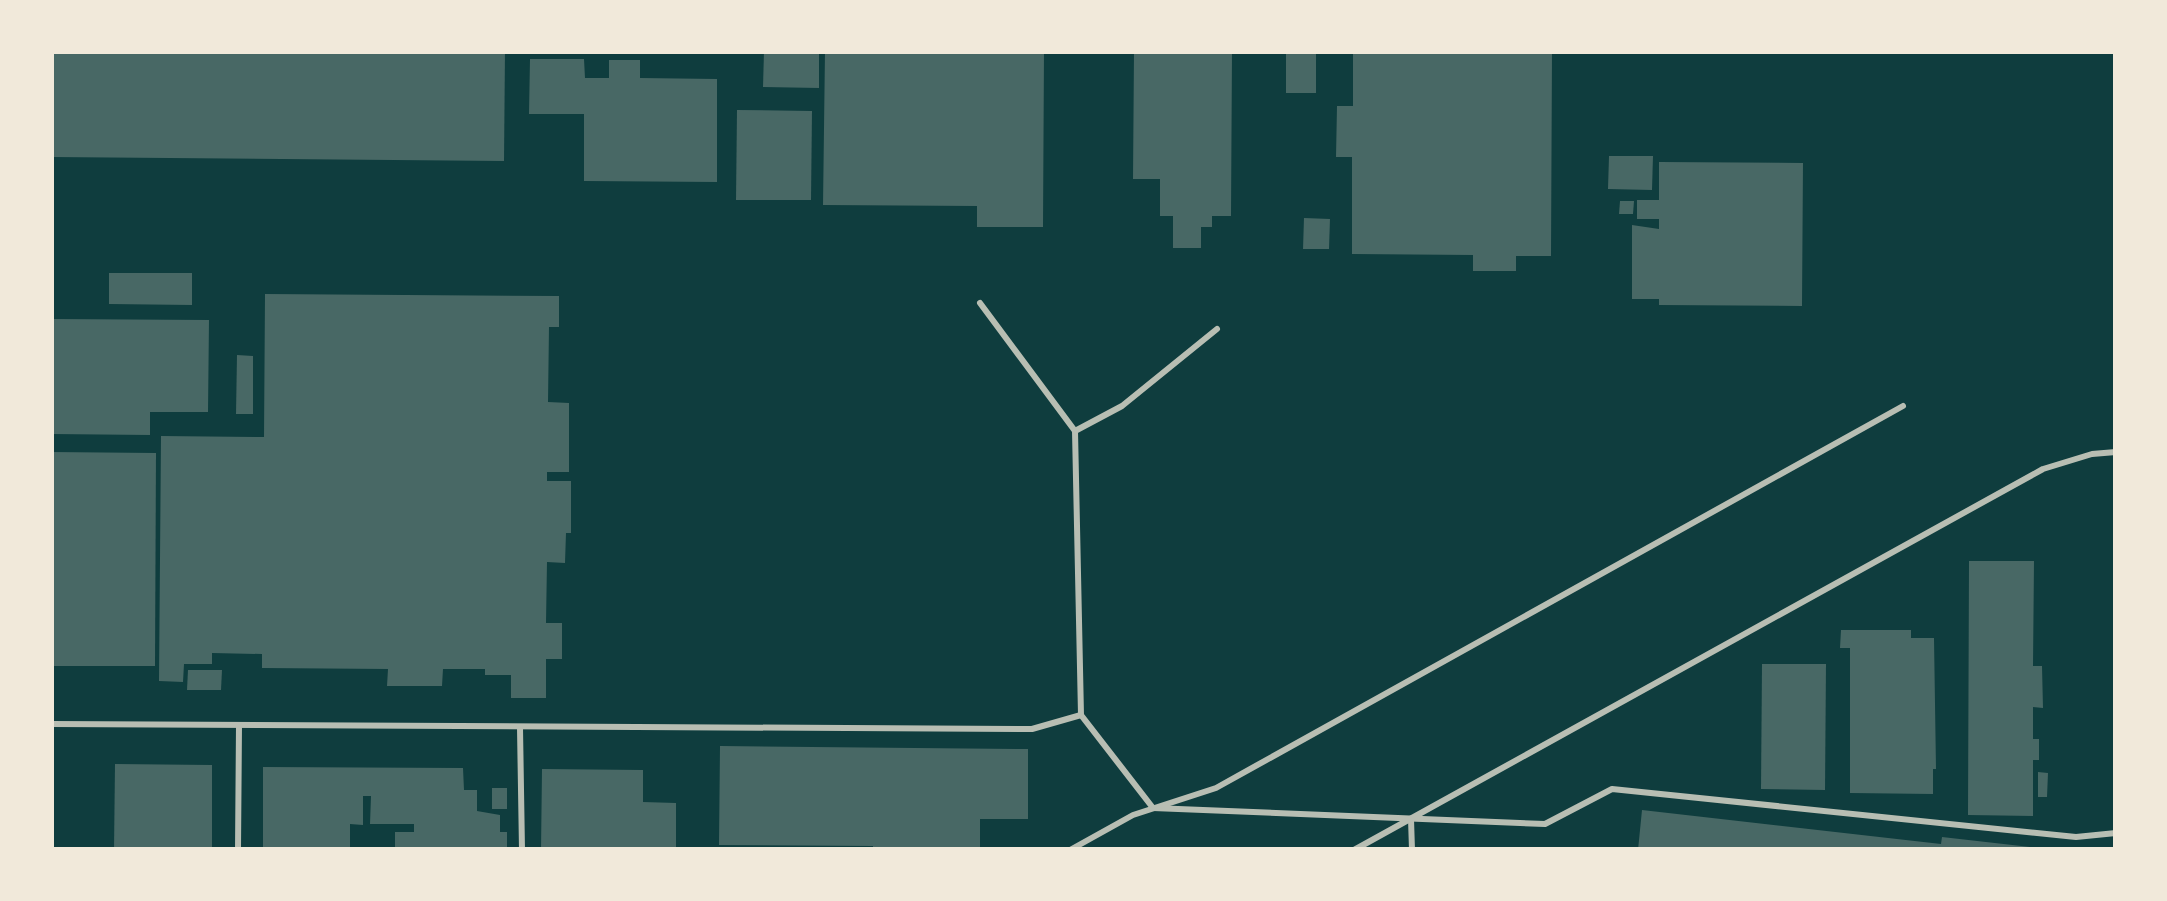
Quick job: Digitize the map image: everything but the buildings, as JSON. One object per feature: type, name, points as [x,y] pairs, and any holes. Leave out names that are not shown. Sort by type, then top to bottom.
[{"type":"lane","points":[[980,303],[1075,431],[1081,716],[1153,808],[1545,824],[1612,789],[2076,837],[2116,833]]},
{"type":"lane","points":[[1075,431],[1122,406],[1216,329]]},
{"type":"lane","points":[[1070,850],[1153,808],[1216,788],[1903,406]]},
{"type":"lane","points":[[1354,850],[2043,469],[2116,452]]},
{"type":"lane","points":[[51,724],[1032,729],[1081,716]]},
{"type":"lane","points":[[238,850],[239,724]]},
{"type":"lane","points":[[520,726],[522,850]]},
{"type":"lane","points":[[1411,819],[1412,850]]}]
